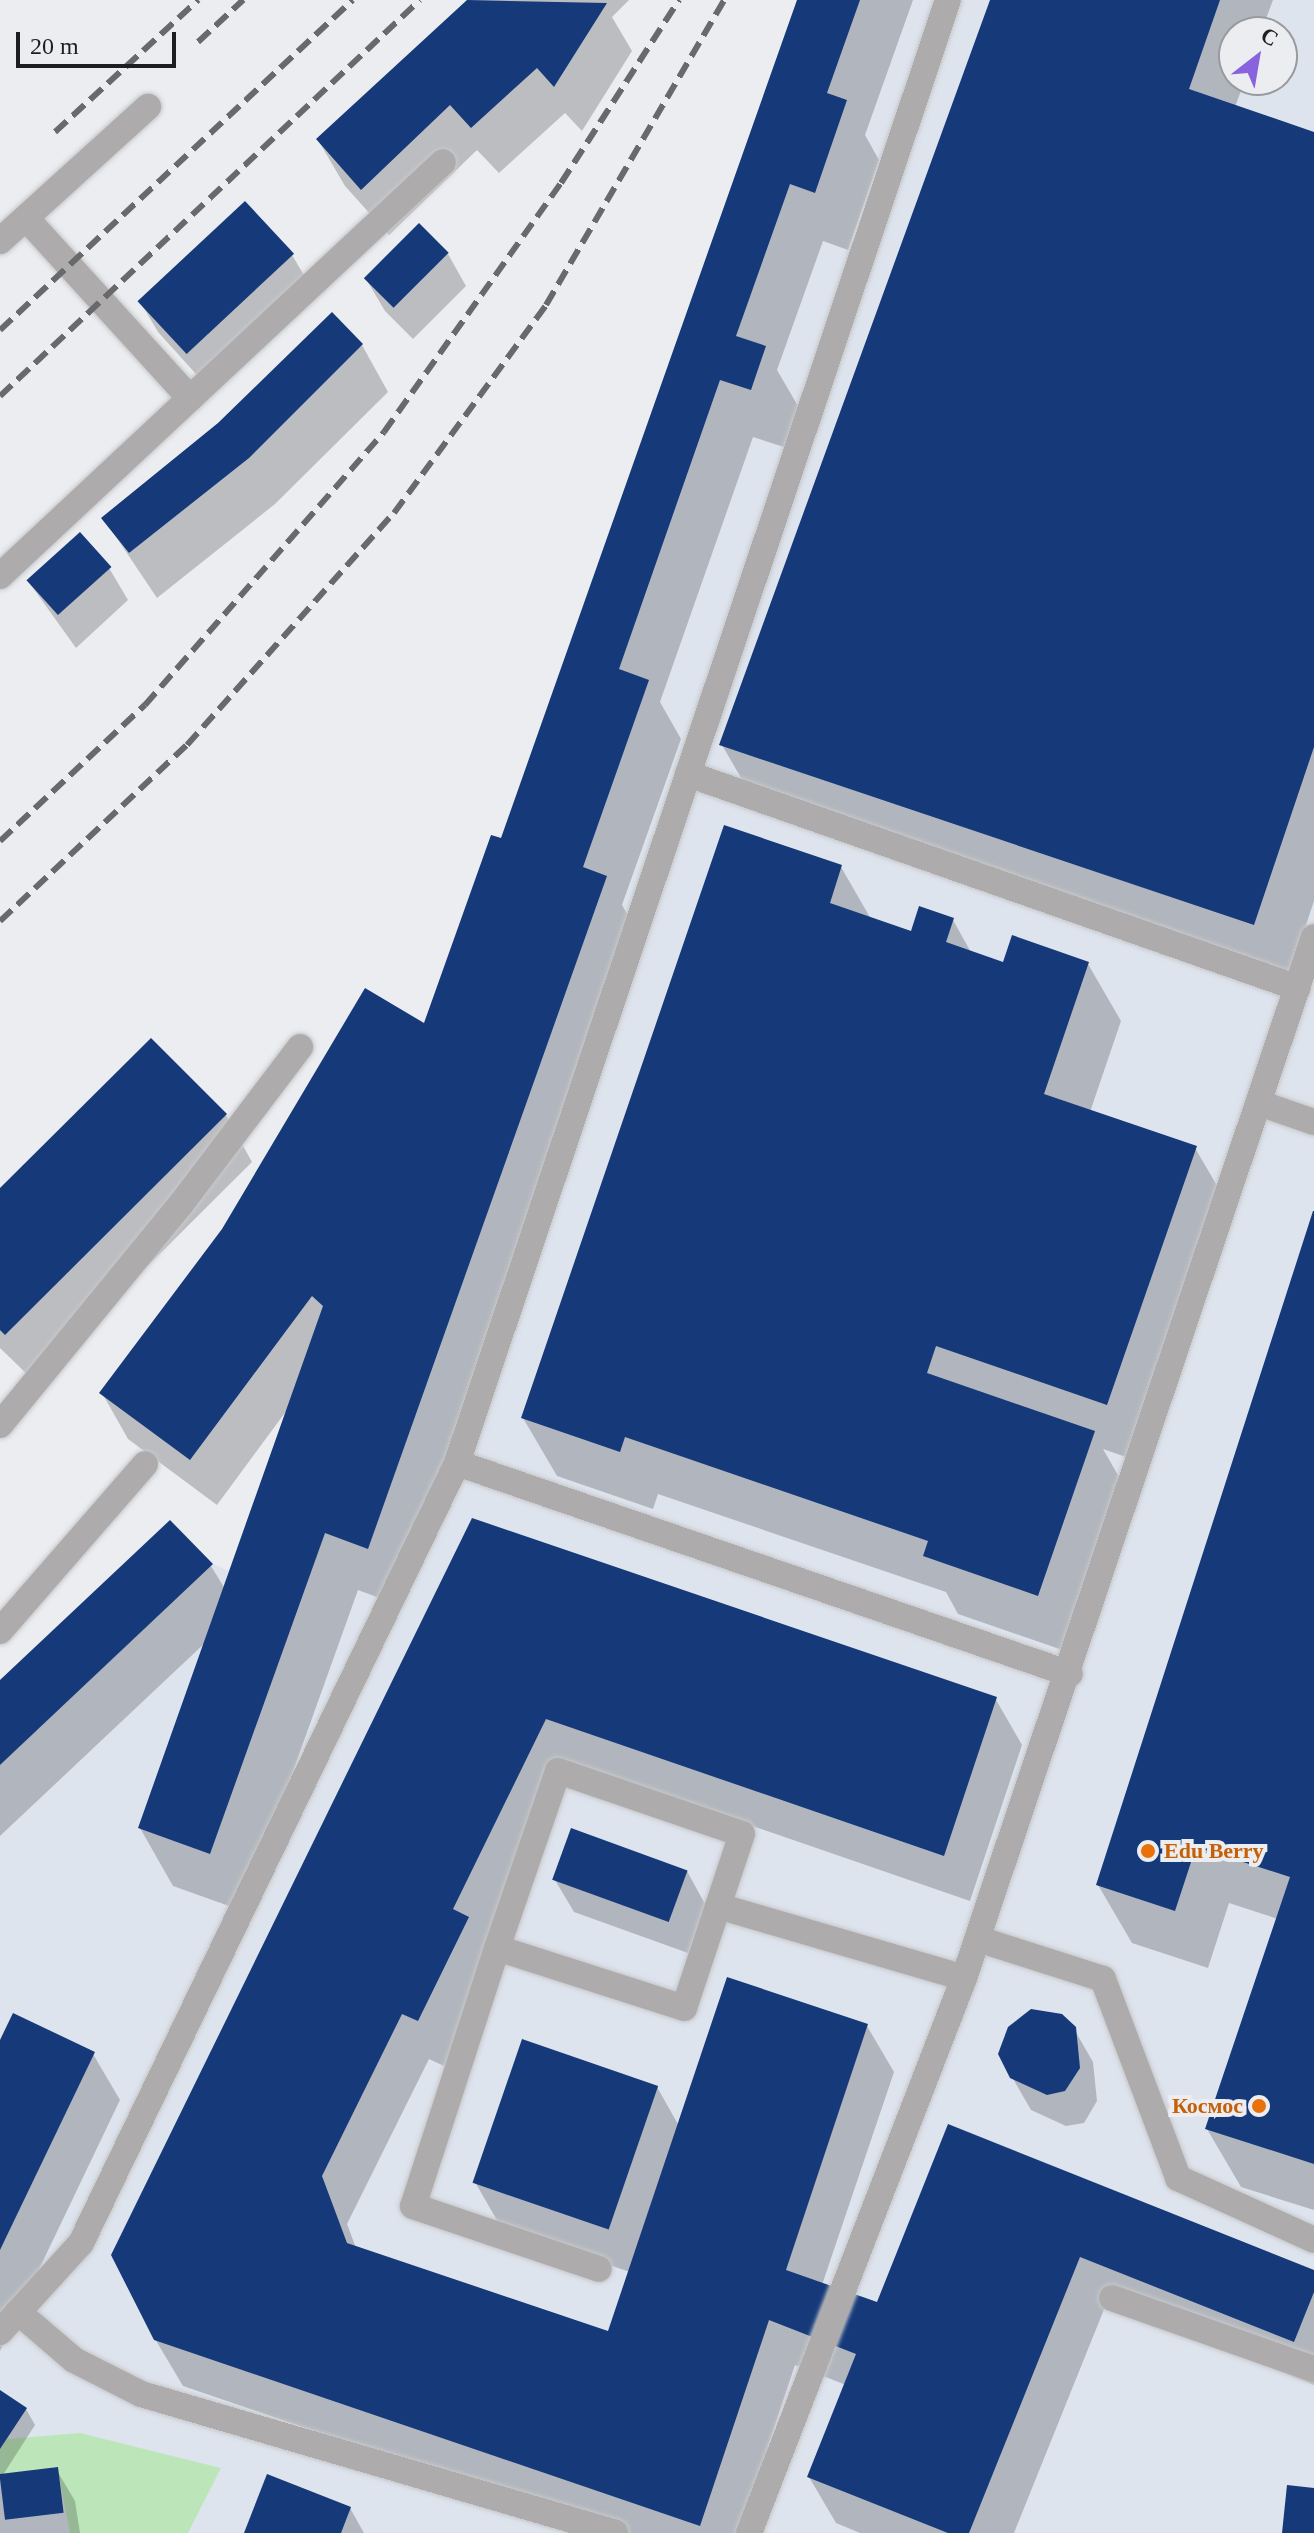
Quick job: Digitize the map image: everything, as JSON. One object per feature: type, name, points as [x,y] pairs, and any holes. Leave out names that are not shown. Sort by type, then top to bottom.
[{"type":"lane","points":[[0,2332],[81,2243],[457,1463],[948,0]]},
{"type":"lane","points":[[0,241],[148,107]]},
{"type":"lane","points":[[0,576],[443,162]]},
{"type":"lane","points":[[26,218],[190,398]]},
{"type":"lane","points":[[688,774],[1298,988]]},
{"type":"lane","points":[[749,2533],[978,1939],[1070,1674],[1314,937]]},
{"type":"lane","points":[[0,1425],[181,1204],[300,1047]]},
{"type":"lane","points":[[1259,1103],[1314,1122]]},
{"type":"lane","points":[[457,1463],[1070,1674]]},
{"type":"lane","points":[[0,1631],[145,1464]]},
{"type":"lane","points":[[497,1948],[684,2008],[742,1834],[558,1771],[497,1948],[413,2206],[599,2269]]},
{"type":"lane","points":[[718,1906],[964,1978]]},
{"type":"lane","points":[[978,1939],[1103,1979],[1178,2178],[1314,2240]]},
{"type":"lane","points":[[1112,2298],[1314,2369]]},
{"type":"lane","points":[[18,2312],[74,2360],[141,2394],[615,2533]]},
{"type":"shaded area","points":[[797,0],[1314,0],[1314,2533],[0,2533],[0,1765],[213,1564],[229,1571],[491,835],[502,837]]},
{"type":"green space","points":[[80,2433],[221,2468],[188,2533],[70,2533],[57,2467],[0,2476],[0,2449],[7,2439]]},
{"type":"building","points":[[467,0],[607,3],[554,87],[537,68],[471,128],[450,105],[361,190],[316,139]]},
{"type":"building","points":[[797,0],[860,0],[827,93],[847,100],[815,193],[790,184],[736,336],[766,346],[751,390],[720,380],[619,669],[649,680],[583,867],[607,876],[368,1549],[325,1533],[210,1854],[138,1828],[323,1306],[312,1296],[190,1460],[99,1393],[222,1229],[365,988],[424,1023],[491,835],[501,838]]},
{"type":"building","points":[[990,0],[1220,0],[1189,89],[1314,132],[1314,747],[1254,925],[719,745]]},
{"type":"building","points":[[245,201],[294,254],[187,354],[137,301]]},
{"type":"building","points":[[419,223],[449,253],[394,308],[364,278]]},
{"type":"building","points":[[332,312],[363,344],[249,458],[129,553],[101,518],[218,423]]},
{"type":"building","points":[[80,532],[111,567],[58,615],[26,580]]},
{"type":"building","points":[[724,825],[842,865],[830,903],[911,931],[919,906],[954,918],[946,942],[1003,962],[1012,935],[1089,962],[1044,1094],[1197,1146],[1107,1405],[936,1346],[927,1373],[1095,1431],[1038,1596],[923,1556],[928,1541],[625,1437],[620,1452],[521,1418]]},
{"type":"building","points":[[151,1038],[227,1114],[5,1335],[0,1330],[0,1188]]},
{"type":"building","points":[[1313,1211],[1314,2164],[1205,2129],[1290,1877],[1196,1847],[1175,1911],[1096,1885]]},
{"type":"building","points":[[472,1518],[997,1697],[944,1856],[546,1719],[453,1909],[469,1917],[418,2021],[402,2014],[322,2176],[347,2243],[608,2331],[727,1977],[868,2024],[786,2270],[877,2302],[948,2124],[1314,2270],[1314,2292],[1294,2342],[1080,2257],[969,2533],[948,2533],[807,2477],[856,2354],[769,2320],[700,2526],[154,2340],[111,2255]]},
{"type":"building","points":[[170,1520],[213,1564],[0,1765],[0,1680]]},
{"type":"building","points":[[571,1828],[688,1870],[669,1922],[552,1880]]},
{"type":"building","points":[[1031,2009],[1062,2014],[1076,2027],[1080,2068],[1065,2091],[1047,2095],[1010,2078],[998,2054],[1008,2027]]},
{"type":"building","points":[[13,2013],[95,2052],[0,2250],[0,2040]]},
{"type":"building","points":[[522,2039],[658,2086],[609,2230],[473,2183]]},
{"type":"building","points":[[0,2390],[27,2408],[0,2449]]},
{"type":"building","points":[[58,2467],[64,2513],[5,2520],[0,2474]]},
{"type":"building","points":[[267,2474],[351,2507],[341,2533],[244,2533]]},
{"type":"building","points":[[1287,2485],[1314,2488],[1314,2533],[1282,2533]]},
{"type":"railway","points":[[55,132],[198,0]]},
{"type":"railway","points":[[198,42],[243,0]]},
{"type":"railway","points":[[0,330],[353,0]]},
{"type":"railway","points":[[0,396],[420,0]]},
{"type":"railway","points":[[0,841],[145,705],[384,432],[561,183],[679,0]]},
{"type":"railway","points":[[0,921],[187,745],[394,513],[546,305],[724,0]]},
{"type":"place","name":"Edu Berry","points":[[1148,1851]]},
{"type":"place","name":"Космос","points":[[1259,2106]]}]
